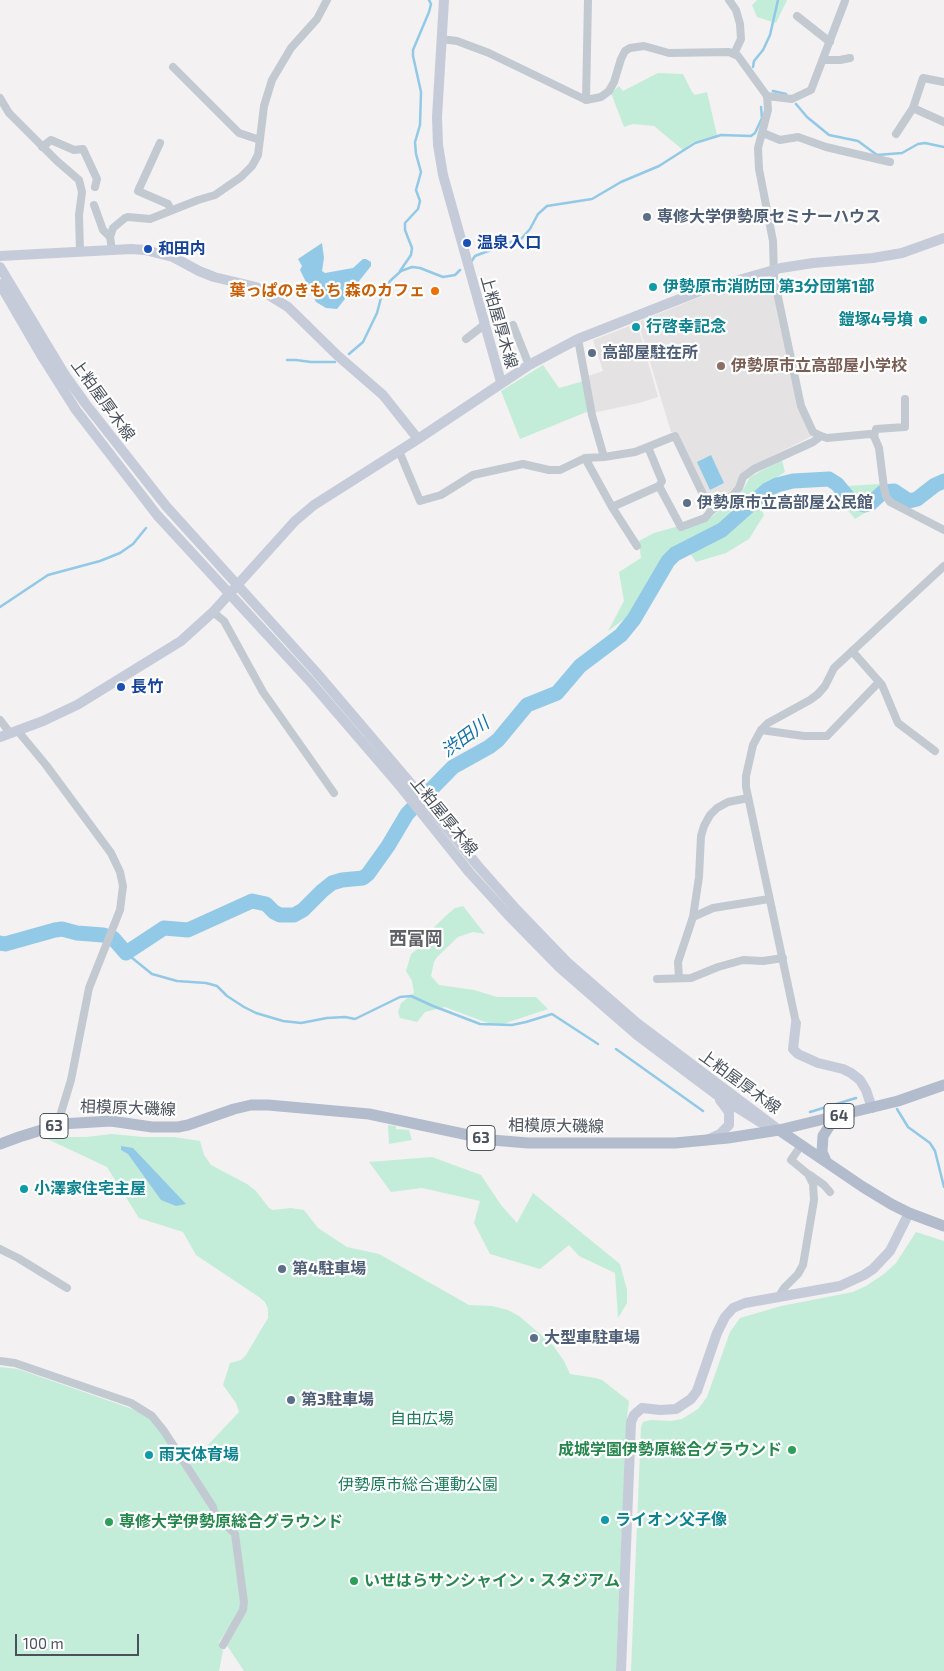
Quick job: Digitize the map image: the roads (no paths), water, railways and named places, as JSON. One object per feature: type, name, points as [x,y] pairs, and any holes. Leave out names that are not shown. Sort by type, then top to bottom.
[{"type":"main road","name":"上粕屋厚木線","points":[[0,737],[77,705],[181,641],[213,612],[295,521],[314,504],[418,440],[501,382],[443,178],[439,153],[437,117],[444,0]]},
{"type":"main road","points":[[501,382],[529,365],[578,340],[700,291],[774,270],[813,263],[873,258],[902,253],[944,238]]},
{"type":"main road","points":[[0,256],[131,249],[173,257],[214,277],[256,287],[278,299],[338,356],[383,395],[418,440]]},
{"type":"main road","name":"上粕屋厚木線","points":[[0,267],[40,353],[82,418],[157,515],[404,782]]},
{"type":"main road","name":"上粕屋厚木線","points":[[0,284],[13,296],[85,403],[166,506],[316,672],[429,813],[476,879],[509,916],[560,968],[637,1035],[716,1095],[760,1122],[779,1130]]},
{"type":"main road","name":"上粕屋厚木線","points":[[429,813],[567,962],[638,1023],[779,1130]]},
{"type":"main road","points":[[796,1023],[793,1049],[798,1054],[818,1063],[843,1069],[860,1080],[866,1090],[872,1108]]},
{"type":"main road","name":"64","points":[[779,1130],[898,1101],[944,1085]]},
{"type":"main road","points":[[705,1140],[720,1134],[728,1125],[729,1112],[716,1095]]},
{"type":"main road","name":"相模原大磯線","points":[[0,1144],[19,1136],[61,1124],[111,1121],[152,1127],[178,1127],[194,1124],[234,1109],[251,1105],[369,1114],[413,1122],[457,1134],[492,1140],[528,1143],[675,1143],[779,1130]]},
{"type":"main road","points":[[826,1161],[822,1152],[823,1136],[830,1125],[844,1115]]},
{"type":"main road","points":[[779,1130],[863,1187],[909,1213],[944,1226]]},
{"type":"main road","points":[[621,1670],[631,1422],[634,1415],[642,1408],[669,1410],[676,1409],[687,1403],[697,1391],[717,1333],[728,1312],[745,1303],[840,1286],[864,1275],[873,1269],[890,1251],[909,1213]]},
{"type":"street","points":[[112,250],[110,237],[113,228],[125,218],[150,219],[198,200],[215,196],[241,177],[256,161],[264,106],[276,72],[300,37],[317,19],[327,0]]},
{"type":"street","points":[[729,0],[736,10],[740,24],[741,39],[734,54]]},
{"type":"street","points":[[767,96],[792,99],[807,94],[814,86],[845,1]]},
{"type":"street","points":[[586,3],[586,100]]},
{"type":"street","points":[[797,16],[830,42]]},
{"type":"street","points":[[441,39],[457,41],[489,53],[586,100],[601,97],[610,91],[620,59],[630,48],[644,46],[669,53],[729,52],[738,56],[767,96],[768,110],[758,148],[759,169],[773,241],[774,278],[802,406],[813,432],[821,436],[827,438],[870,434],[874,436]]},
{"type":"street","points":[[824,60],[850,58]]},
{"type":"street","points":[[173,67],[240,133],[260,140]]},
{"type":"street","points":[[896,134],[913,108],[923,78],[944,82]]},
{"type":"street","points":[[0,98],[9,113],[42,147],[74,175],[82,186],[79,215],[80,251]]},
{"type":"street","points":[[913,108],[944,122]]},
{"type":"street","points":[[763,133],[780,140],[798,137],[826,147],[890,162]]},
{"type":"street","points":[[42,147],[51,140],[74,150],[83,149],[98,180],[94,188]]},
{"type":"street","points":[[160,143],[138,191],[168,204],[171,210]]},
{"type":"street","points":[[94,205],[103,230],[110,237]]},
{"type":"street","points":[[466,339],[484,325]]},
{"type":"street","points":[[513,325],[529,365]]},
{"type":"street","points":[[578,340],[592,415],[604,457]]},
{"type":"street","points":[[905,398],[909,410],[905,426],[876,429],[874,436],[880,448],[885,492],[890,502],[944,530]]},
{"type":"street","points":[[399,451],[420,500],[441,495],[473,475],[492,470],[524,464],[550,470],[560,470],[586,458],[635,452],[675,436],[711,511]]},
{"type":"street","points":[[659,486],[681,527],[705,518],[711,511],[733,495],[739,488],[743,477],[754,469],[813,442],[821,436]]},
{"type":"street","points":[[612,507],[659,486],[662,481],[648,447]]},
{"type":"street","points":[[586,458],[612,507],[637,546]]},
{"type":"street","points":[[796,1023],[748,798],[746,776],[753,745],[768,722],[818,694],[825,686],[834,668],[944,566]]},
{"type":"street","points":[[213,612],[224,621],[263,692],[334,793]]},
{"type":"street","points":[[852,651],[879,682],[898,723],[935,751]]},
{"type":"street","points":[[761,730],[804,736],[827,736],[879,682]]},
{"type":"street","points":[[0,720],[46,765],[112,854],[120,872],[123,886],[120,910],[115,927],[89,988],[71,1080],[60,1116],[61,1124]]},
{"type":"street","points":[[679,978],[678,962],[693,917],[700,877],[701,836],[704,826],[710,815],[717,808],[728,802],[748,798]]},
{"type":"street","points":[[693,917],[713,908],[769,898]]},
{"type":"street","points":[[657,979],[691,978],[718,967],[743,960],[763,961],[783,958]]},
{"type":"street","points":[[802,1144],[791,1160],[824,1185],[830,1192]]},
{"type":"street","points":[[778,1296],[798,1274],[803,1265],[815,1191],[808,1174]]},
{"type":"street","points":[[0,1249],[67,1288]]},
{"type":"street","points":[[0,1361],[16,1363],[132,1403],[152,1416],[164,1431],[213,1507],[214,1512],[235,1534],[244,1610],[223,1645]]},
{"type":"water","points":[[322,243],[324,258],[322,271],[325,273],[353,268],[363,259],[371,262],[371,266],[337,309],[326,308],[316,302],[300,270],[302,266],[298,259]]},
{"type":"water","points":[[711,455],[724,483],[710,490],[697,462]]},
{"type":"water","points":[[121,1146],[133,1148],[186,1204],[176,1206],[161,1200],[128,1154],[121,1150]]},
{"type":"waterway","points":[[400,271],[411,255],[412,248],[405,230],[405,223],[418,209],[420,201],[416,190],[421,172],[415,142],[420,125],[421,92],[413,50],[429,12],[431,4],[429,0]]},
{"type":"waterway","points":[[753,67],[754,61],[763,50],[770,35],[778,0]]},
{"type":"waterway","points":[[773,91],[786,94]]},
{"type":"waterway","points":[[796,104],[807,117],[829,135],[858,141],[877,155],[902,153],[918,144],[925,143],[944,147]]},
{"type":"waterway","points":[[471,262],[475,256],[522,238],[530,229],[538,214],[547,206],[592,199],[621,182],[659,166],[695,143],[721,135],[751,136],[755,133],[762,118],[761,107]]},
{"type":"waterway","points":[[349,354],[363,342],[377,313],[382,294],[390,281],[401,271],[412,267],[420,268],[443,277],[455,275],[460,270]]},
{"type":"waterway","points":[[287,360],[335,362]]},
{"type":"waterway","name":"渋田川","points":[[0,943],[5,944],[62,929],[113,938],[126,953],[164,928],[188,930],[252,901],[266,904],[280,915],[294,915],[303,910],[332,883],[363,878],[368,874],[388,846],[407,814],[453,767],[498,740],[527,705],[557,693],[580,666],[621,635],[634,619],[668,561],[675,554],[722,530],[767,490],[793,481],[829,479],[837,484],[851,501],[865,505],[871,503],[883,492],[894,491],[909,501],[917,499],[935,485],[944,481]]},
{"type":"waterway","points":[[0,607],[48,575],[100,561],[120,553],[133,544],[146,528]]},
{"type":"waterway","points":[[126,953],[152,974],[177,981],[206,983],[217,986],[227,996],[244,1007],[256,1013],[283,1021],[301,1023],[327,1018],[345,1017],[355,1019],[400,997],[411,996],[480,1024],[512,1025],[552,1014],[598,1044]]},
{"type":"waterway","points":[[616,1049],[703,1111]]},
{"type":"waterway","points":[[810,1112],[856,1098]]},
{"type":"waterway","points":[[897,1109],[908,1127],[930,1143],[935,1151],[944,1187]]},
{"type":"place","name":"専修大学伊勢原セミナーハウス","points":[[647,217]]},
{"type":"place","name":"温泉入口","points":[[467,243]]},
{"type":"place","name":"和田内","points":[[148,249]]},
{"type":"place","name":"伊勢原市消防団 第3分団第1部","points":[[653,287]]},
{"type":"place","name":"葉っぱのきもち 森のカフェ","points":[[435,291]]},
{"type":"place","name":"鎧塚4号墳","points":[[923,320]]},
{"type":"place","name":"行啓幸記念","points":[[636,327]]},
{"type":"place","name":"高部屋駐在所","points":[[592,353]]},
{"type":"place","name":"伊勢原市立高部屋小学校","points":[[721,366]]},
{"type":"place","name":"伊勢原市立高部屋公民館","points":[[687,503]]},
{"type":"place","name":"長竹","points":[[121,687]]},
{"type":"place","name":"小澤家住宅主屋","points":[[24,1189]]},
{"type":"place","name":"第4駐車場","points":[[282,1269]]},
{"type":"place","name":"大型車駐車場","points":[[534,1338]]},
{"type":"place","name":"第3駐車場","points":[[291,1400]]},
{"type":"place","name":"成城学園伊勢原総合グラウンド","points":[[792,1450]]},
{"type":"place","name":"雨天体育場","points":[[149,1455]]},
{"type":"place","name":"ライオン父子像","points":[[605,1520]]},
{"type":"place","name":"専修大学伊勢原総合グラウンド","points":[[109,1522]]},
{"type":"place","name":"いせはらサンシャイン・スタジアム","points":[[354,1581]]},
{"type":"district","name":"西富岡","points":[[416,939]]},
{"type":"park label","name":"自由広場","points":[[422,1419]]},
{"type":"park label","name":"伊勢原市総合運動公園","points":[[418,1485]]}]
